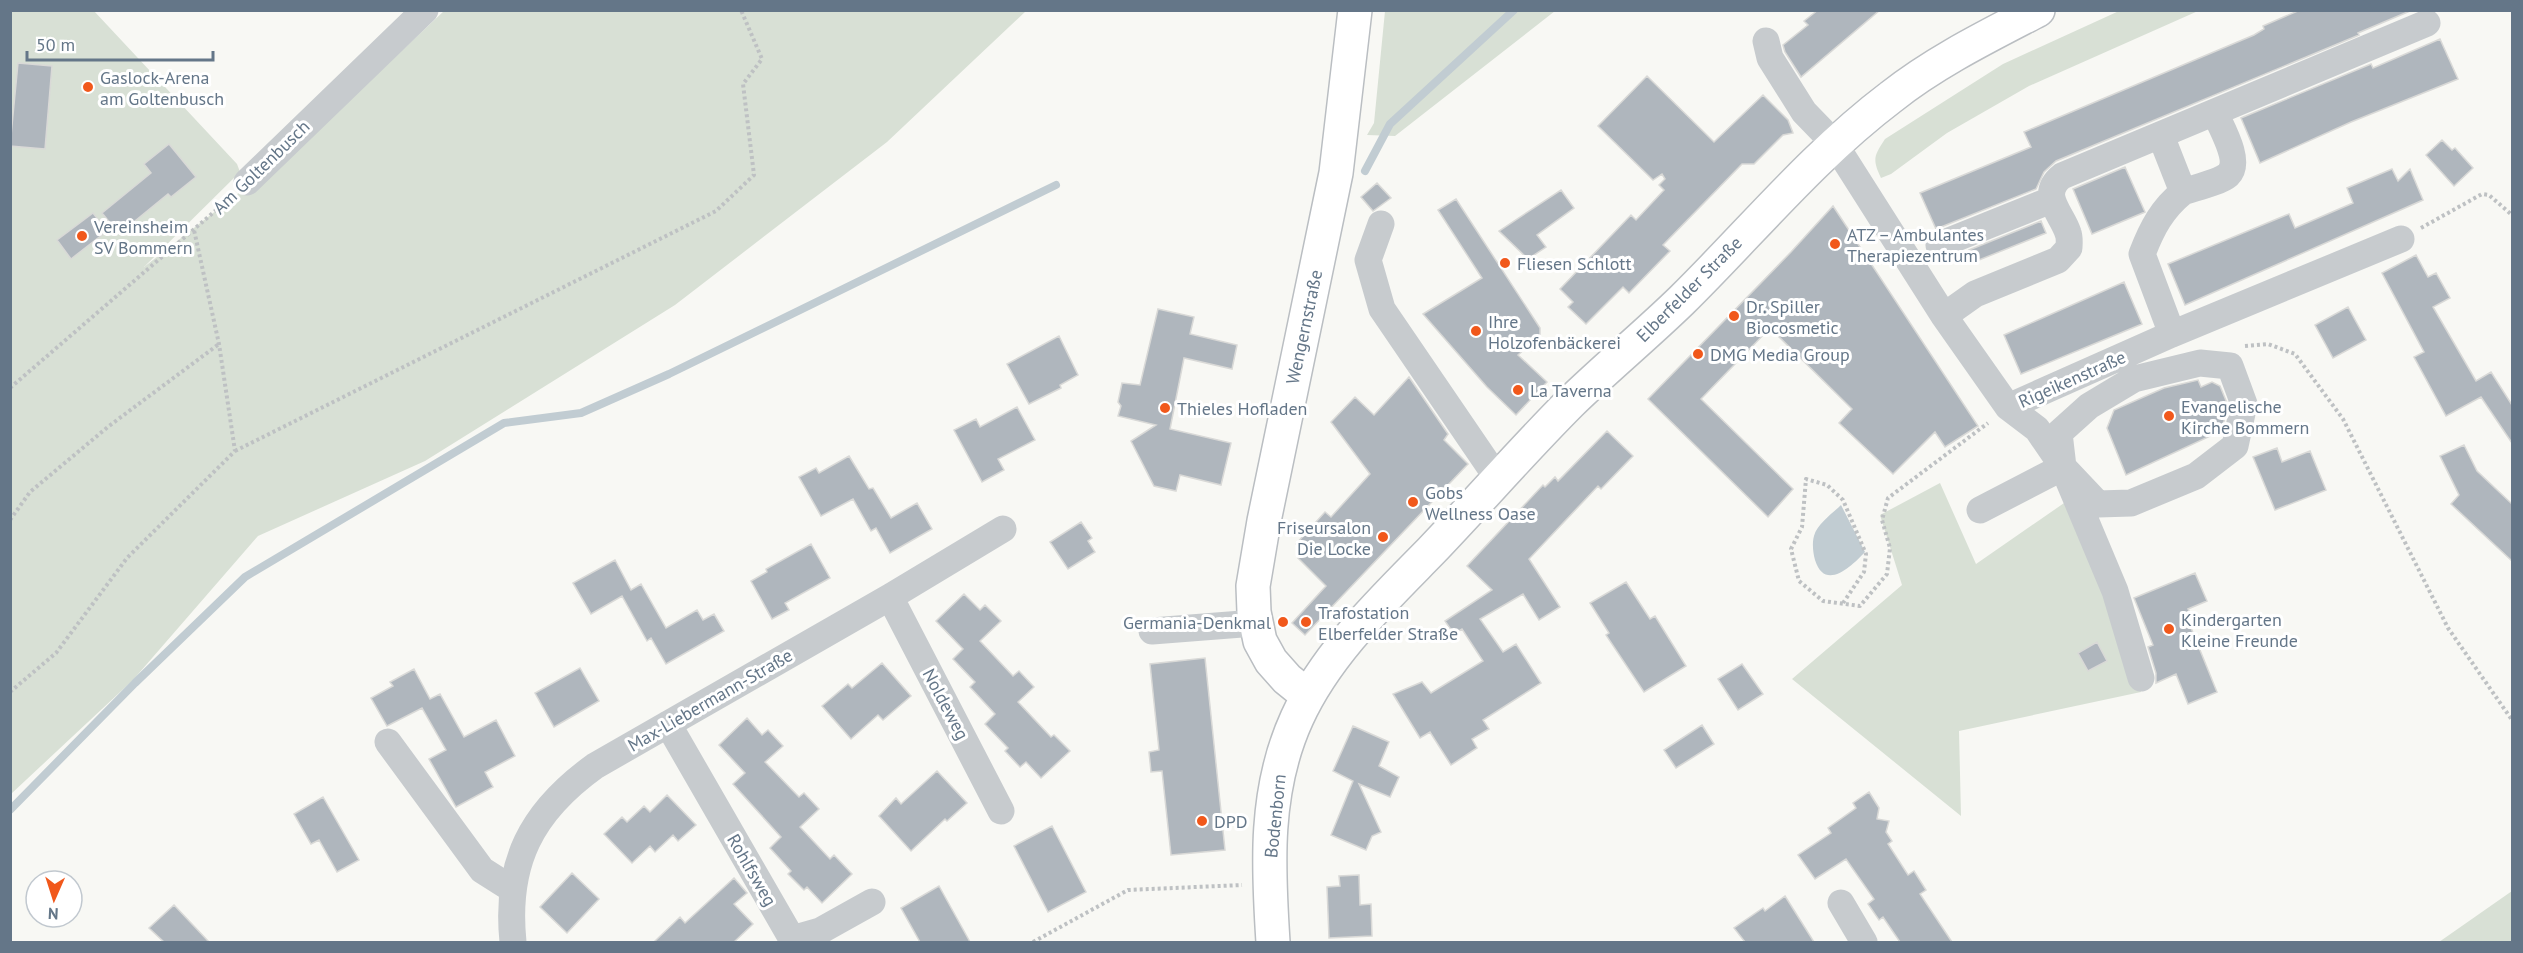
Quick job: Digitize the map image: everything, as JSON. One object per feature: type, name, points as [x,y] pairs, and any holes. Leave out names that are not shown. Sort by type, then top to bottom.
[{"type":"main road","name":"Wengernstraße","points":[[1308,696],[1287,679],[1271,661],[1260,641],[1255,623],[1253,586],[1336,173],[1355,10]]},
{"type":"main road","name":"Elberfelder Straße","points":[[1308,696],[1344,646],[1389,593],[1570,403],[1683,298],[1834,143],[1892,95],[1943,62],[2038,10]]},
{"type":"main road","name":"Bodenborn","points":[[1273,942],[1269,884],[1269,833],[1278,775],[1286,746],[1308,696]]},
{"type":"street","name":"Am Goltenbusch","points":[[247,182],[425,10]]},
{"type":"street","points":[[1944,316],[1975,294],[2058,260],[2069,249],[2069,234],[2051,200],[2055,181],[2062,176],[2427,23]]},
{"type":"street","name":"Rigeikenstraße","points":[[1766,41],[1770,58],[1804,112],[1834,143],[1944,316],[2008,407],[2172,334],[2402,238]]},
{"type":"street","points":[[2172,334],[2142,254],[2151,229],[2161,213],[2183,192],[2228,176],[2233,166],[2233,158],[2215,113]]},
{"type":"street","points":[[2161,136],[2183,192]]},
{"type":"street","points":[[1939,244],[2051,200]]},
{"type":"street","points":[[1381,224],[1368,260],[1382,309],[1498,479]]},
{"type":"street","points":[[2008,407],[2037,429],[2063,467],[2098,504],[2131,503],[2196,476],[2235,446],[2244,404],[2230,366],[2200,363],[2134,379],[2089,406],[2059,433],[2063,467],[2115,591],[2141,678]]},
{"type":"street","points":[[1980,510],[2063,467]]},
{"type":"street","name":"Max-Liebermann-Straße","points":[[513,942],[510,920],[512,889],[514,874],[526,840],[553,802],[572,782],[595,766],[890,597],[1003,529]]},
{"type":"street","name":"Noldeweg","points":[[890,597],[1001,810]]},
{"type":"street","points":[[1152,632],[1255,623]]},
{"type":"street","name":"Rohlfsweg","points":[[668,724],[792,939],[820,931],[872,902]]},
{"type":"street","points":[[388,742],[482,870],[512,889]]},
{"type":"street","points":[[1841,903],[1864,942]]},
{"type":"path","points":[[10,692],[56,653],[127,558],[235,451],[716,211],[754,175],[743,84],[762,59],[741,10]]},
{"type":"path","name":"Am Goltenbusch","points":[[10,388],[247,182]]},
{"type":"path","points":[[2402,238],[2482,194],[2489,195],[2512,214]]},
{"type":"path","points":[[194,230],[219,344],[235,451]]},
{"type":"path","points":[[10,520],[30,492],[109,426],[219,344]]},
{"type":"path","points":[[2230,366],[2234,347],[2268,344],[2295,354],[2343,419],[2448,628],[2512,720]]},
{"type":"path","points":[[1843,603],[1864,572],[1866,554],[1843,500],[1827,485],[1806,479],[1802,527],[1791,549],[1799,581],[1823,601],[1860,606],[1887,574],[1890,548],[1882,520],[1888,498],[2008,407]]},
{"type":"path","points":[[1033,942],[1128,890],[1269,884]]},
{"type":"shaded area","points":[[1385,10],[1555,11],[1395,136],[1367,135],[1374,123]]},
{"type":"shaded area","points":[[11,11],[94,11],[237,164],[240,172],[144,267],[309,138],[444,11],[1026,11],[887,142],[675,305],[425,461],[258,536],[133,680],[11,794]]},
{"type":"shaded area","points":[[2119,11],[2198,11],[2029,86],[1947,133],[1891,174],[1881,178],[1875,162],[1878,150],[1885,139],[2003,64]]},
{"type":"shaded area","points":[[1940,483],[1976,564],[2067,501],[2116,619],[2141,692],[1959,731],[1961,816],[1792,679],[1902,585],[1880,515]]},
{"type":"shaded area","points":[[1841,505],[1865,552],[1839,573],[1825,574],[1819,569],[1815,560],[1814,536],[1822,523]]},
{"type":"shaded area","points":[[2512,891],[2512,942],[2439,942]]},
{"type":"building","points":[[1818,10],[1880,10],[1801,77],[1783,45],[1808,25],[1804,21]]},
{"type":"building","points":[[2300,10],[2410,11],[2358,33],[2359,35],[2056,161],[2044,172],[2036,189],[1936,229],[1920,193],[2031,147],[2024,132],[2254,35],[2264,29],[2263,26]]},
{"type":"building","points":[[2440,39],[2458,79],[2351,122],[2260,163],[2241,118],[2371,64],[2373,68]]},
{"type":"building","points":[[18,63],[52,66],[45,149],[10,146]]},
{"type":"building","points":[[1647,76],[1714,142],[1763,95],[1788,120],[1793,133],[1783,135],[1754,164],[1742,164],[1663,245],[1670,251],[1629,293],[1623,287],[1586,324],[1568,307],[1573,302],[1560,289],[1631,215],[1636,220],[1664,190],[1659,185],[1665,179],[1662,174],[1653,180],[1598,126]]},
{"type":"building","points":[[2442,140],[2452,150],[2455,148],[2473,168],[2454,186],[2426,155]]},
{"type":"building","points":[[169,144],[196,177],[171,197],[168,194],[119,234],[102,213],[151,173],[144,164]]},
{"type":"building","points":[[2125,167],[2145,212],[2092,234],[2073,189]]},
{"type":"building","points":[[2392,169],[2398,181],[2410,169],[2423,200],[2185,305],[2168,264],[2289,214],[2295,228],[2353,203],[2347,188]]},
{"type":"building","points":[[1377,183],[1391,198],[1373,211],[1361,197]]},
{"type":"building","points":[[1561,190],[1574,208],[1537,235],[1546,247],[1528,259],[1499,231]]},
{"type":"building","points":[[1456,199],[1540,328],[1540,335],[1518,355],[1547,382],[1516,415],[1487,387],[1423,314],[1482,278],[1438,210]]},
{"type":"building","points":[[1833,206],[1978,426],[1945,447],[1935,432],[1893,474],[1839,423],[1852,409],[1770,328],[1701,399],[1793,489],[1768,517],[1648,399]]},
{"type":"building","name":"Vereinsheim SV Bommern","points":[[93,213],[107,231],[71,259],[57,240]]},
{"type":"building","points":[[2041,221],[2046,233],[1974,262],[1969,250]]},
{"type":"building","points":[[2416,255],[2428,277],[2436,273],[2450,298],[2433,307],[2476,381],[2491,372],[2512,405],[2512,443],[2481,397],[2446,416],[2414,357],[2424,352],[2382,273]]},
{"type":"building","points":[[2124,282],[2142,324],[2021,374],[2004,335]]},
{"type":"building","points":[[2348,307],[2366,340],[2333,358],[2315,325]]},
{"type":"building","points":[[1158,309],[1194,317],[1190,334],[1237,345],[1232,369],[1184,358],[1170,429],[1231,443],[1221,485],[1180,475],[1176,491],[1154,486],[1131,441],[1156,425],[1118,416],[1122,383],[1140,385]]},
{"type":"building","points":[[1059,336],[1078,375],[1060,385],[1061,388],[1029,404],[1007,364]]},
{"type":"building","points":[[1409,377],[1448,434],[1444,440],[1468,464],[1305,635],[1292,623],[1326,586],[1298,558],[1304,552],[1296,544],[1325,512],[1331,517],[1370,474],[1331,422],[1355,397],[1374,415]]},
{"type":"building","name":"Evangelische Kirche Bommern","points":[[2198,380],[2201,387],[2212,382],[2220,386],[2227,403],[2223,427],[2217,429],[2219,432],[2126,475],[2107,428],[2114,410],[2164,388]]},
{"type":"building","points":[[1017,407],[1035,440],[998,459],[1004,470],[982,482],[954,430],[976,419],[980,427]]},
{"type":"building","points":[[1607,431],[1633,456],[1601,489],[1598,486],[1529,559],[1560,607],[1539,620],[1523,594],[1480,619],[1503,652],[1516,644],[1541,683],[1483,720],[1489,729],[1472,739],[1477,748],[1451,765],[1430,732],[1420,738],[1393,694],[1422,682],[1431,693],[1483,661],[1462,629],[1454,634],[1445,621],[1492,590],[1467,566],[1543,485],[1545,487],[1555,477],[1558,481]]},
{"type":"building","points":[[2464,445],[2477,471],[2512,504],[2512,561],[2451,504],[2459,495],[2440,456]]},
{"type":"building","points":[[2277,448],[2282,462],[2310,451],[2326,490],[2275,510],[2253,457]]},
{"type":"building","points":[[849,456],[869,489],[873,488],[891,518],[917,503],[932,529],[890,553],[876,528],[871,531],[853,499],[821,516],[799,477],[816,468],[819,473]]},
{"type":"building","points":[[1081,522],[1092,538],[1088,541],[1095,552],[1068,569],[1050,542]]},
{"type":"building","points":[[811,544],[830,578],[785,603],[789,610],[772,619],[751,581],[767,572],[766,569]]},
{"type":"building","points":[[615,560],[631,590],[641,584],[666,628],[697,610],[703,620],[714,614],[724,631],[666,664],[651,638],[647,641],[622,596],[591,614],[573,583]]},
{"type":"building","name":"Kindergarten Kleine Freunde","points":[[2195,573],[2207,601],[2188,609],[2189,611],[2185,613],[2217,692],[2188,704],[2176,674],[2156,683],[2156,673],[2148,647],[2153,645],[2134,598]]},
{"type":"building","points":[[1626,582],[1650,619],[1655,616],[1686,666],[1644,692],[1606,635],[1609,633],[1590,603]]},
{"type":"building","points":[[964,594],[980,610],[985,605],[1001,621],[980,641],[1013,676],[1019,671],[1034,687],[1018,702],[1051,737],[1054,735],[1070,751],[1041,778],[1026,762],[1020,767],[1005,751],[1008,748],[985,724],[995,714],[970,687],[975,682],[953,659],[963,649],[936,621]]},
{"type":"building","points":[[2097,642],[2107,661],[2088,671],[2078,653]]},
{"type":"building","points":[[1205,658],[1225,850],[1171,855],[1162,771],[1151,772],[1149,752],[1159,750],[1150,664]]},
{"type":"building","points":[[882,663],[911,696],[883,720],[878,715],[851,739],[822,706],[848,684],[852,688]]},
{"type":"building","points":[[1742,664],[1763,694],[1738,710],[1718,679]]},
{"type":"building","points":[[580,668],[599,701],[554,727],[535,693]]},
{"type":"building","points":[[414,669],[430,699],[440,694],[464,737],[496,720],[515,756],[485,772],[493,787],[456,807],[429,759],[446,750],[422,708],[387,726],[371,698],[393,686],[390,682]]},
{"type":"building","points":[[747,718],[762,735],[768,730],[783,746],[765,762],[799,797],[804,793],[819,809],[800,827],[830,859],[834,855],[852,874],[822,903],[807,887],[804,890],[788,874],[791,871],[770,848],[781,837],[733,784],[745,773],[719,745]]},
{"type":"building","points":[[1702,725],[1714,744],[1676,768],[1664,750]]},
{"type":"building","points":[[1353,726],[1389,742],[1379,766],[1399,777],[1390,797],[1359,784],[1381,832],[1372,836],[1366,850],[1331,835],[1353,781],[1333,771]]},
{"type":"building","points":[[937,771],[967,803],[947,821],[945,819],[911,851],[879,816],[896,798],[901,804]]},
{"type":"building","points":[[1869,792],[1879,808],[1877,819],[1889,821],[1886,832],[1892,841],[1888,844],[1908,875],[1914,871],[1926,890],[1920,894],[1952,942],[1900,942],[1883,917],[1879,920],[1868,904],[1874,899],[1846,859],[1815,879],[1798,855],[1831,833],[1828,828],[1856,808],[1853,803]]},
{"type":"building","points":[[667,795],[696,825],[678,841],[673,835],[655,852],[650,846],[632,863],[604,834],[622,817],[627,822],[644,806],[650,812]]},
{"type":"building","points":[[323,797],[359,860],[337,872],[319,840],[311,844],[294,814]]},
{"type":"building","points":[[1052,826],[1086,892],[1048,912],[1014,846]]},
{"type":"building","points":[[572,873],[599,899],[567,933],[540,907]]},
{"type":"building","points":[[1359,875],[1360,905],[1371,904],[1372,936],[1329,938],[1327,887],[1340,886],[1339,876]]},
{"type":"building","points":[[734,878],[747,893],[734,904],[753,924],[734,942],[654,942],[680,917],[685,923]]},
{"type":"building","points":[[939,886],[970,942],[920,942],[901,908]]},
{"type":"building","points":[[1785,896],[1814,942],[1745,942],[1734,928],[1763,908],[1765,911]]},
{"type":"building","points":[[174,905],[209,942],[164,942],[149,928]]},
{"type":"waterway","points":[[1365,171],[1390,124],[1514,10]]},
{"type":"waterway","points":[[10,810],[135,683],[245,577],[504,423],[581,413],[669,374],[1056,185]]},
{"type":"place","name":"Gaslock-Arena am Goltenbusch","points":[[88,87]]},
{"type":"place","name":"Vereinsheim SV Bommern","points":[[82,236]]},
{"type":"place","name":"ATZ – Ambulantes Therapiezentrum","points":[[1835,244]]},
{"type":"place","name":"Fliesen Schlott","points":[[1505,263]]},
{"type":"place","name":"Dr. Spiller Biocosmetic","points":[[1734,316]]},
{"type":"place","name":"Ihre Holzofenbäckerei","points":[[1476,331]]},
{"type":"place","name":"DMG Media Group","points":[[1698,354]]},
{"type":"place","name":"La Taverna","points":[[1518,390]]},
{"type":"place","name":"Thieles Hofladen","points":[[1165,408]]},
{"type":"place","name":"Evangelische Kirche Bommern","points":[[2169,416]]},
{"type":"place","name":"Gobs Wellness Oase","points":[[1413,502]]},
{"type":"place","name":"Friseursalon Die Locke","points":[[1383,537]]},
{"type":"place","name":"Germania-Denkmal","points":[[1283,622]]},
{"type":"place","name":"Trafostation Elberfelder Straße","points":[[1306,622]]},
{"type":"place","name":"Kindergarten Kleine Freunde","points":[[2169,629]]},
{"type":"place","name":"DPD","points":[[1202,821]]}]
